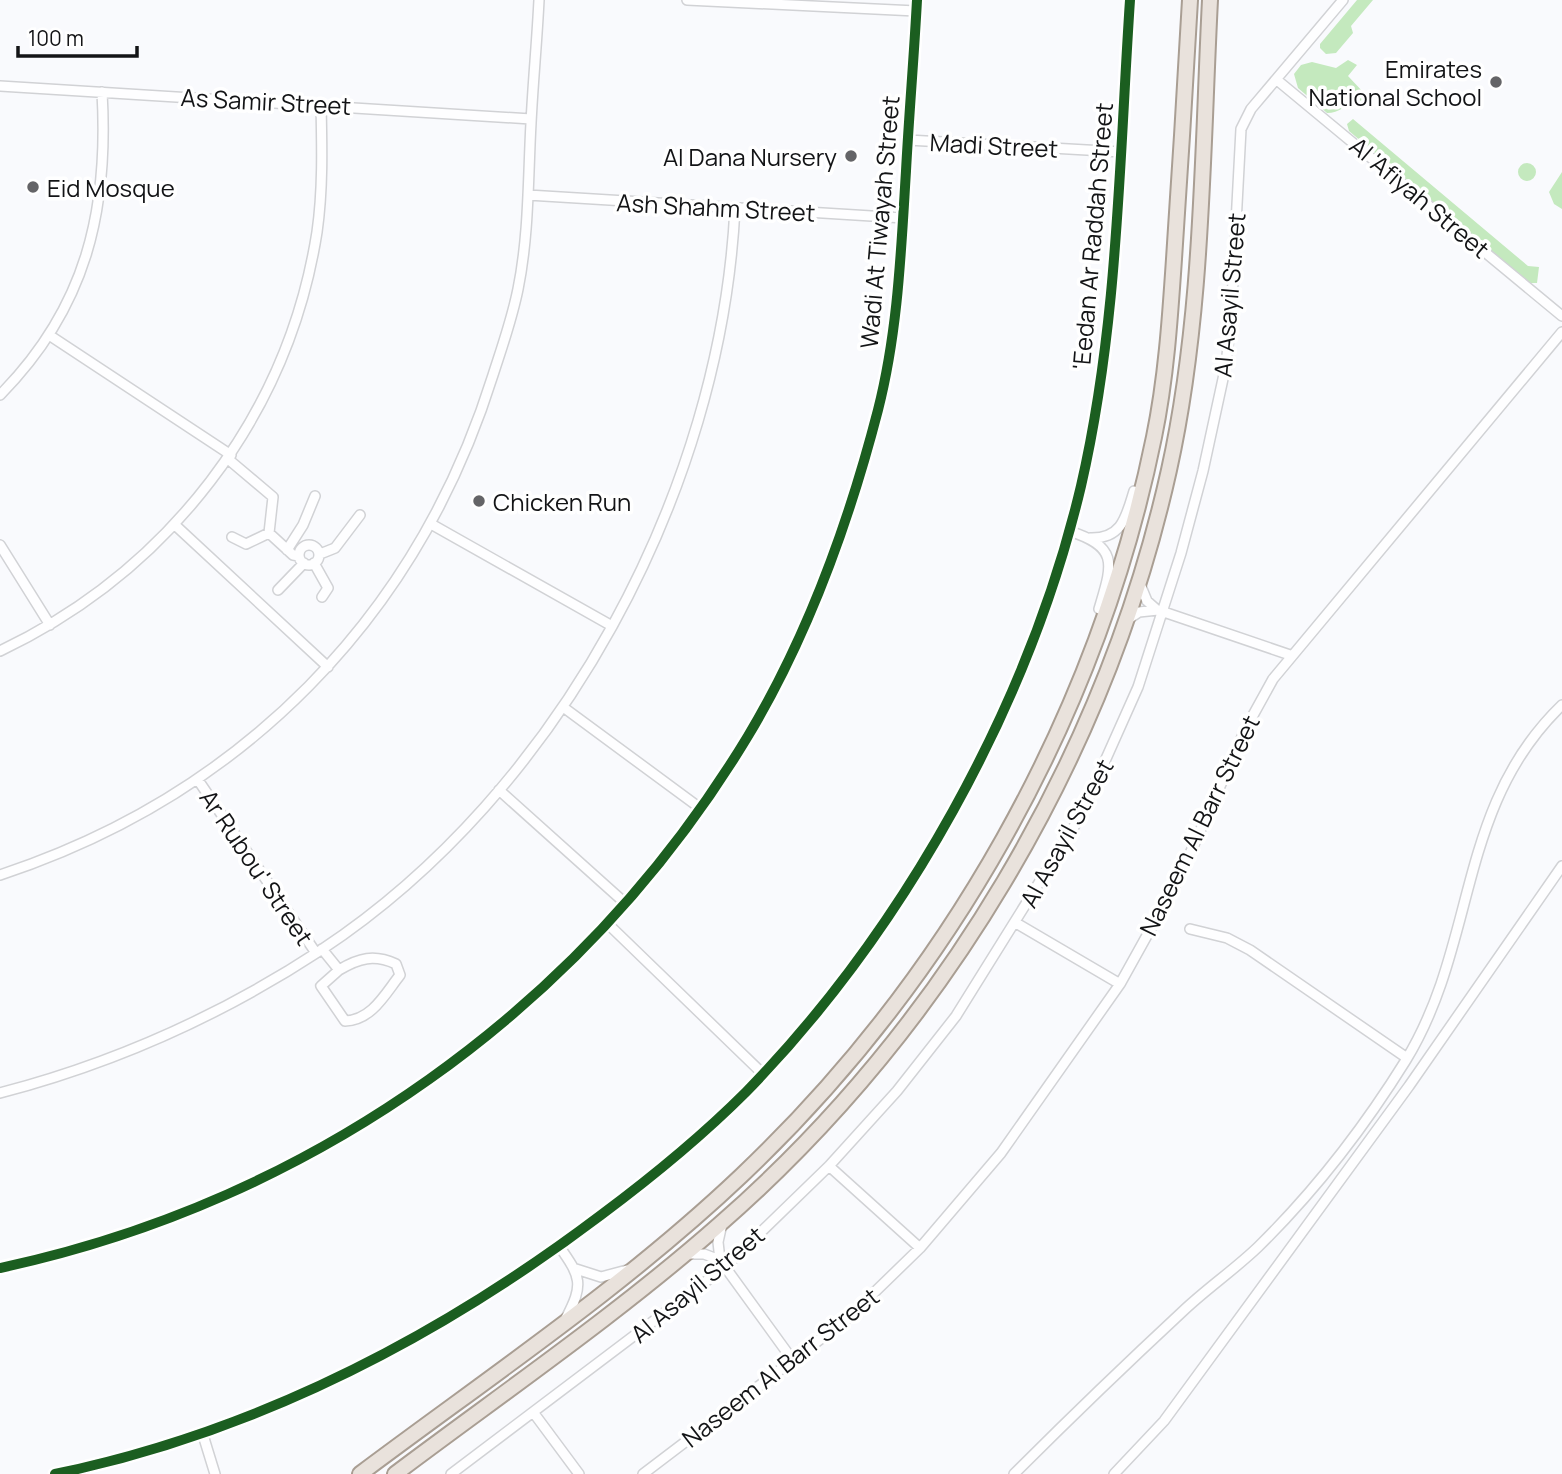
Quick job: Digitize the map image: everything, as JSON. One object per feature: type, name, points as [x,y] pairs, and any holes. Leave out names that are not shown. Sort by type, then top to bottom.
[{"type":"main road","points":[[359,1474],[634,1268],[692,1220],[786,1132],[837,1078],[925,964],[1002,844],[1050,750],[1097,635],[1129,534],[1154,437],[1168,344],[1190,0]]},
{"type":"main road","points":[[395,1474],[686,1254],[723,1222],[818,1129],[908,1022],[944,974],[1044,812],[1088,716],[1124,624],[1140,580],[1169,470],[1191,334],[1210,0]]},
{"type":"street","points":[[0,875],[80,845],[148,811],[198,780],[261,731],[328,667],[402,573],[430,524],[473,437],[512,315],[522,267],[539,0]]},
{"type":"street","points":[[687,0],[916,10]]},
{"type":"street","name":"Wadi At Tiwayah Street","points":[[0,1268],[57,1255],[169,1219],[341,1138],[427,1083],[466,1054],[586,948],[700,808],[748,735],[790,657],[848,514],[879,408],[889,360],[904,218],[917,0]]},
{"type":"street","name":"'Eedan Ar Raddah Street","points":[[55,1474],[203,1435],[371,1362],[450,1317],[559,1247],[651,1177],[709,1127],[802,1029],[862,951],[927,856],[952,811],[1009,695],[1033,637],[1069,531],[1106,359],[1122,152],[1130,0]]},
{"type":"street","name":"Al Asayil Street","points":[[451,1474],[722,1263],[829,1166],[897,1091],[956,1016],[1016,923],[1080,817],[1138,687],[1203,471],[1226,365],[1234,272],[1239,140],[1251,109],[1343,0]]},
{"type":"street","name":"Al 'Afiyah Street","points":[[1277,80],[1562,316]]},
{"type":"street","name":"As Samir Street","points":[[0,86],[531,119]]},
{"type":"street","points":[[0,395],[49,335],[84,265],[103,178],[102,92]]},
{"type":"street","points":[[0,651],[50,625],[114,579],[175,526],[229,457],[271,385],[299,310],[310,271],[321,191],[321,105]]},
{"type":"street","name":"Madi Street","points":[[908,140],[1122,152]]},
{"type":"street","name":"Ash Shahm Street","points":[[528,195],[904,218]]},
{"type":"street","points":[[0,1093],[71,1072],[148,1044],[225,1007],[319,951],[432,861],[499,790],[563,707],[612,626],[662,525],[698,424],[723,316],[735,208]]},
{"type":"street","name":"Naseem Al Barr Street","points":[[642,1474],[794,1362],[847,1319],[920,1248],[1001,1153],[1120,984],[1180,876],[1258,703],[1290,655],[1562,332]]},
{"type":"street","points":[[49,335],[229,457],[273,497],[269,533]]},
{"type":"street","points":[[1090,538],[1106,537],[1122,526],[1146,452],[1154,437]]},
{"type":"street","points":[[287,550],[303,525],[315,496]]},
{"type":"street","points":[[278,590],[305,561],[335,548],[360,515]]},
{"type":"street","points":[[430,524],[612,626]]},
{"type":"street","points":[[175,526],[328,667]]},
{"type":"street","points":[[1069,531],[1090,538],[1103,547],[1110,563],[1097,617],[1097,635]]},
{"type":"street","points":[[232,537],[246,544],[269,533]]},
{"type":"street","points":[[269,533],[287,550],[305,561],[328,587],[322,597]]},
{"type":"street","points":[[0,545],[50,625]]},
{"type":"street","points":[[305,561],[304,546],[310,545],[320,554]]},
{"type":"street","points":[[1140,580],[1143,595],[1160,611]]},
{"type":"street","points":[[1124,624],[1139,612],[1160,611],[1290,655]]},
{"type":"street","points":[[1014,1474],[1184,1309],[1269,1236],[1363,1122],[1407,1058],[1448,962],[1490,811],[1524,750],[1562,705]]},
{"type":"street","points":[[563,707],[700,808]]},
{"type":"street","name":"Ar Rubou' Street","points":[[198,780],[319,951],[339,970]]},
{"type":"street","points":[[499,790],[625,903]]},
{"type":"street","points":[[1114,1474],[1172,1409],[1409,1086],[1562,866]]},
{"type":"street","points":[[1016,923],[1120,984]]},
{"type":"street","points":[[608,924],[762,1074]]},
{"type":"street","points":[[1190,929],[1227,939],[1250,950],[1407,1058]]},
{"type":"street","points":[[380,957],[396,964],[400,975],[379,1004],[356,1021],[345,1021],[321,986],[339,970],[357,959],[380,957]]},
{"type":"street","points":[[829,1166],[920,1248]]},
{"type":"street","points":[[723,1222],[718,1242],[722,1263],[794,1362]]},
{"type":"street","points":[[559,1247],[576,1269],[579,1290],[565,1320]]},
{"type":"street","points":[[686,1254],[704,1254],[722,1263]]},
{"type":"street","points":[[576,1269],[601,1277],[634,1268]]},
{"type":"street","points":[[533,1412],[579,1474]]},
{"type":"street","points":[[203,1435],[215,1474]]},
{"type":"green space","points":[[1357,0],[1373,0],[1351,26],[1353,33],[1336,53],[1326,54],[1320,44]]},
{"type":"green space","points":[[1348,60],[1357,65],[1348,76],[1364,93],[1364,99],[1359,104],[1327,113],[1298,88],[1294,74],[1301,65],[1312,62],[1336,68]]},
{"type":"green space","points":[[1353,119],[1528,266],[1539,267],[1537,283],[1529,283],[1349,131],[1347,124]]},
{"type":"green space","points":[[1523,163],[1531,163],[1536,172],[1534,179],[1523,181],[1518,176],[1518,168]]},
{"type":"green space","points":[[1562,172],[1562,209],[1554,204],[1549,192]]},
{"type":"cycle path","points":[[0,1268],[115,1237],[225,1195],[330,1142],[429,1079],[521,1007],[605,925],[681,834],[748,736],[790,659],[825,577],[867,452],[885,381],[894,321],[917,0]]},
{"type":"cycle path","points":[[55,1474],[129,1456],[202,1433],[273,1406],[410,1340],[539,1260],[601,1215],[712,1125],[803,1029],[857,960],[907,888],[953,811],[994,732],[1029,651],[1058,569],[1081,486],[1103,365],[1115,244],[1130,0]]},
{"type":"place","name":"Emirates National School","points":[[1496,82]]},
{"type":"place","name":"Al Dana Nursery","points":[[851,156]]},
{"type":"place","name":"Eid Mosque","points":[[33,187]]},
{"type":"place","name":"Chicken Run","points":[[479,501]]}]
